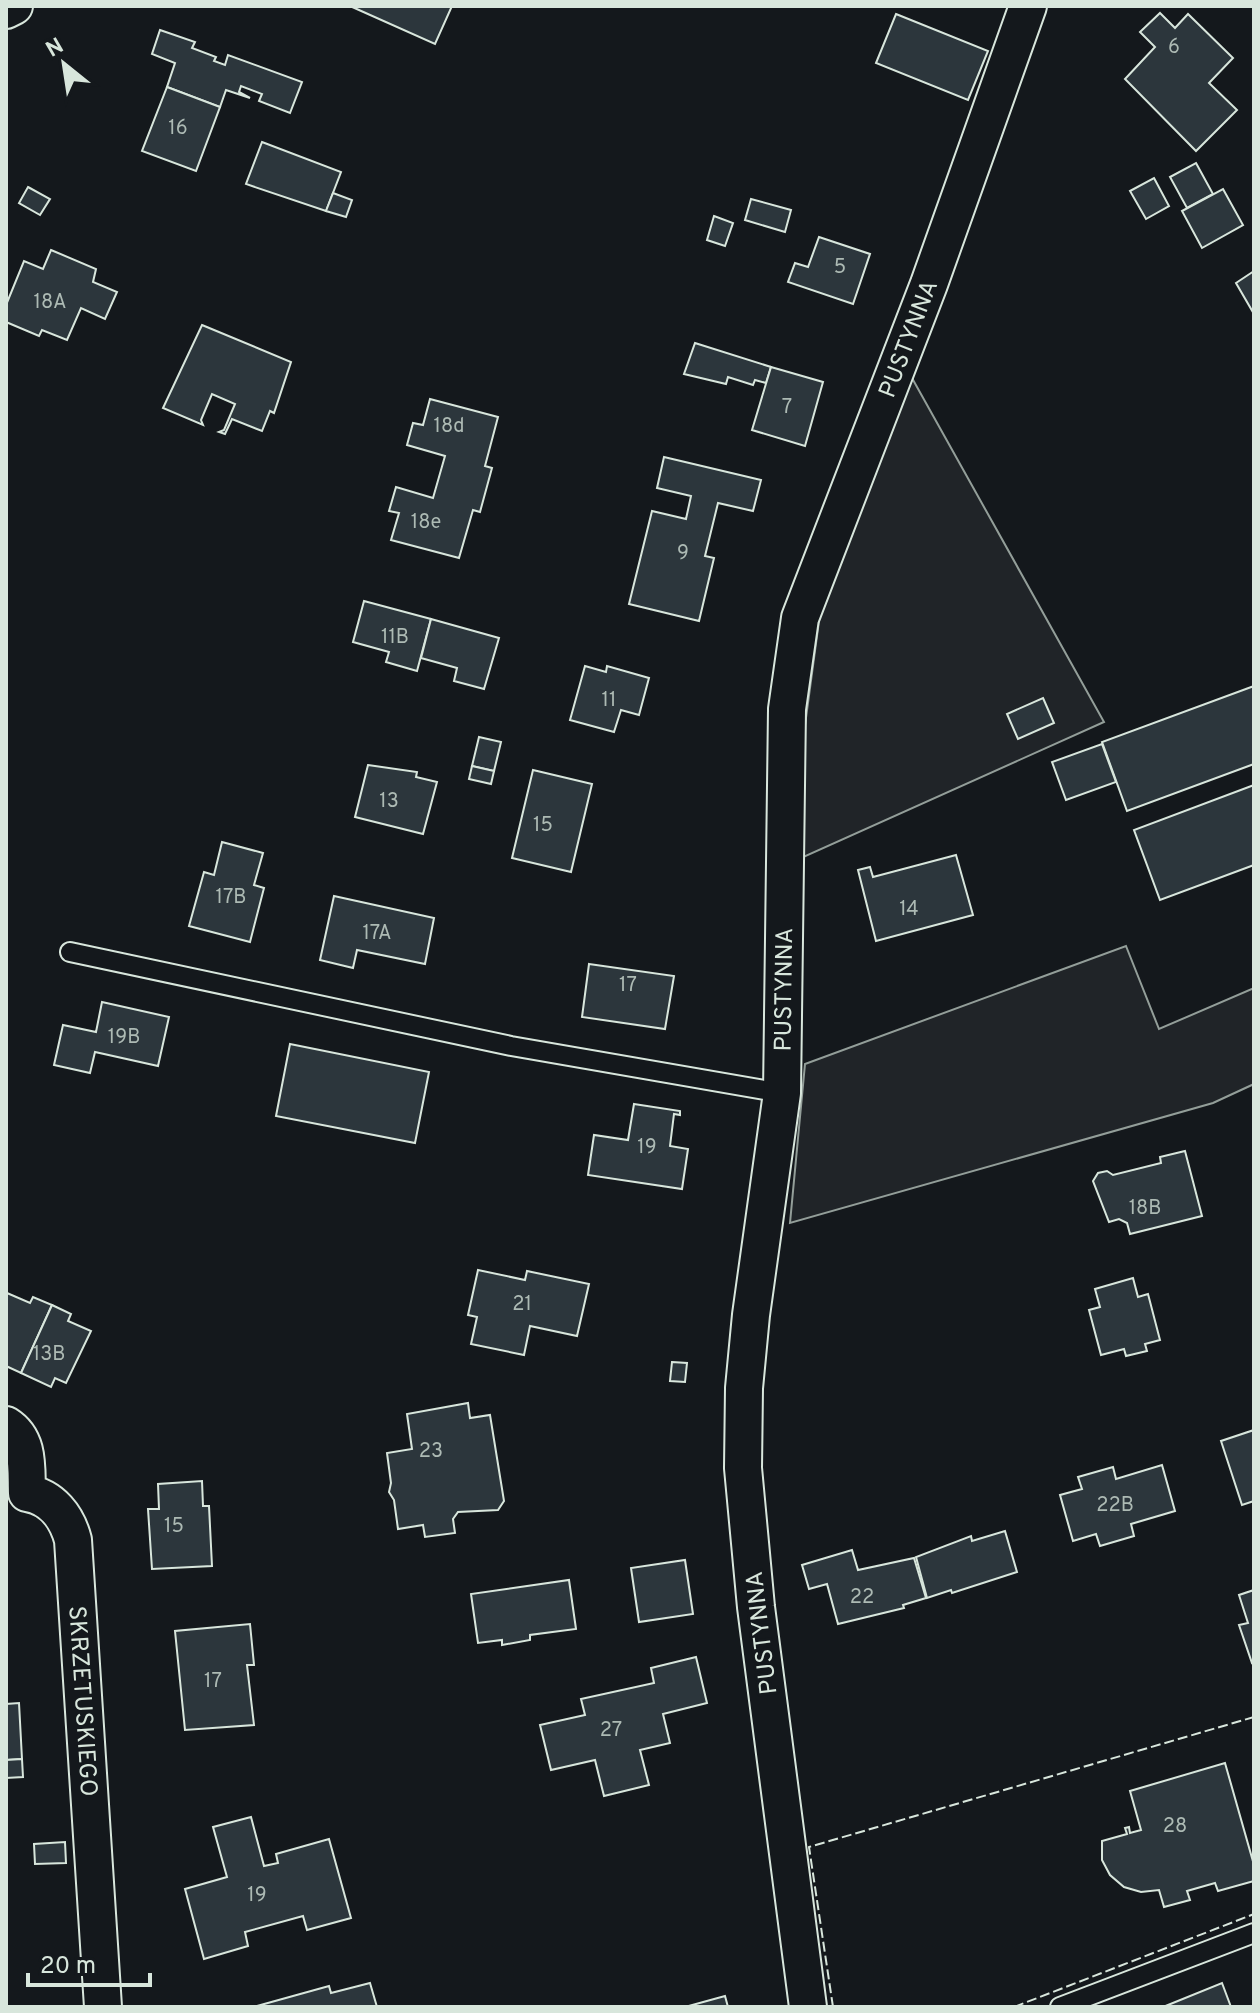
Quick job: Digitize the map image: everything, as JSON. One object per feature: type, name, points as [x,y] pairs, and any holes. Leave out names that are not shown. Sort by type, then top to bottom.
[{"type":"street","points":[[6,10],[14,6]]},
{"type":"street","name":"PUSTYNNA","points":[[808,2007],[756,1607],[743,1468],[744,1388],[750,1330],[782,1093],[786,724],[800,618],[924,298],[1028,6]]},
{"type":"street","name":"SKRZETUSKIEGO","points":[[6,1425],[21,1438],[25,1452],[17,1496],[38,1495],[55,1506],[68,1524],[73,1540],[103,2007]]},
{"type":"lane","points":[[70,952],[511,1046],[782,1093]]},
{"type":"lane","points":[[1060,2007],[1254,1933]]},
{"type":"shaded area","points":[[912,378],[1104,722],[799,859],[803,740],[821,606]]},
{"type":"shaded area","points":[[1126,946],[1159,1029],[1254,988],[1254,1084],[1213,1103],[790,1223],[805,1064]]},
{"type":"building","points":[[350,6],[452,6],[435,44]]},
{"type":"building","points":[[1160,13],[1175,28],[1188,14],[1233,58],[1209,83],[1237,110],[1196,151],[1125,79],[1155,47],[1140,32]]},
{"type":"building","points":[[896,14],[988,51],[968,100],[876,63]]},
{"type":"building","points":[[160,30],[195,42],[192,48],[216,57],[214,61],[225,65],[228,55],[302,82],[290,113],[259,101],[262,94],[241,86],[239,92],[250,98],[226,90],[220,107],[167,87],[175,63],[152,54]]},
{"type":"building","points":[[167,87],[220,107],[196,171],[142,151]]},
{"type":"building","points":[[262,142],[341,172],[326,211],[246,184]]},
{"type":"building","points":[[1196,163],[1213,194],[1187,208],[1170,177]]},
{"type":"building","points":[[1154,178],[1169,206],[1146,219],[1130,191]]},
{"type":"building","points":[[28,187],[50,199],[40,215],[19,203]]},
{"type":"building","points":[[1223,189],[1243,225],[1202,248],[1182,211]]},
{"type":"building","points":[[333,193],[352,200],[346,217],[326,211]]},
{"type":"building","points":[[751,199],[791,210],[785,232],[745,220]]},
{"type":"building","points":[[714,216],[733,223],[725,246],[707,240]]},
{"type":"building","points":[[819,237],[870,254],[853,304],[788,282],[795,263],[808,267]]},
{"type":"building","points":[[51,250],[96,269],[93,282],[117,292],[105,319],[81,308],[67,340],[42,330],[39,336],[6,322],[6,305],[24,261],[43,269]]},
{"type":"building","points":[[1254,271],[1254,314],[1236,283]]},
{"type":"building","points":[[202,325],[291,362],[274,413],[270,411],[262,431],[232,419],[225,434],[219,432],[224,430],[235,404],[212,394],[201,420],[203,425],[163,408]]},
{"type":"building","points":[[695,343],[771,367],[766,383],[755,380],[753,385],[728,377],[726,384],[684,374]]},
{"type":"building","points":[[771,367],[823,382],[805,446],[752,430]]},
{"type":"building","points":[[430,399],[498,417],[485,466],[492,468],[480,512],[473,510],[459,558],[391,540],[399,513],[389,511],[396,487],[433,498],[445,456],[407,445],[413,423],[423,425]]},
{"type":"building","points":[[664,457],[761,480],[753,511],[718,503],[705,556],[714,558],[699,621],[629,604],[652,511],[686,519],[691,496],[657,488]]},
{"type":"building","points":[[364,601],[431,619],[417,671],[386,662],[389,652],[353,642]]},
{"type":"building","points":[[431,619],[499,638],[484,689],[454,681],[457,668],[421,658]]},
{"type":"building","points":[[585,666],[606,672],[607,666],[649,678],[639,715],[621,710],[614,732],[570,720]]},
{"type":"building","points":[[1254,686],[1254,764],[1127,811],[1102,742]]},
{"type":"building","points":[[1043,698],[1054,723],[1018,739],[1007,714]]},
{"type":"building","points":[[479,737],[501,742],[494,771],[472,766]]},
{"type":"building","points":[[1102,744],[1116,782],[1066,800],[1052,762]]},
{"type":"building","points":[[368,765],[417,772],[416,777],[437,782],[423,834],[355,817]]},
{"type":"building","points":[[472,766],[494,771],[491,784],[469,779]]},
{"type":"building","points":[[533,770],[592,784],[571,872],[512,858]]},
{"type":"building","points":[[1254,785],[1254,865],[1160,900],[1134,830]]},
{"type":"building","points":[[222,842],[263,853],[254,885],[264,888],[250,942],[189,926],[204,872],[214,875]]},
{"type":"building","points":[[956,855],[973,915],[876,941],[858,870],[870,867],[873,877]]},
{"type":"building","points":[[334,896],[434,918],[425,964],[357,950],[353,968],[320,960]]},
{"type":"building","points":[[589,964],[674,976],[665,1029],[582,1017]]},
{"type":"building","points":[[102,1002],[169,1017],[158,1066],[95,1052],[90,1073],[54,1065],[63,1025],[96,1032]]},
{"type":"building","points":[[290,1044],[429,1072],[415,1143],[276,1116]]},
{"type":"building","points":[[634,1104],[680,1111],[680,1115],[674,1114],[670,1146],[688,1149],[682,1189],[588,1175],[594,1135],[628,1140]]},
{"type":"building","points":[[1185,1151],[1202,1216],[1130,1234],[1127,1223],[1119,1219],[1109,1222],[1093,1181],[1098,1173],[1107,1171],[1113,1175],[1161,1163],[1160,1157]]},
{"type":"building","points":[[478,1270],[525,1280],[527,1271],[589,1284],[577,1336],[530,1326],[524,1355],[471,1344],[477,1317],[468,1315]]},
{"type":"building","points":[[1133,1278],[1138,1297],[1148,1294],[1160,1340],[1145,1344],[1147,1351],[1126,1356],[1124,1349],[1101,1355],[1089,1310],[1100,1307],[1095,1289]]},
{"type":"building","points":[[7,1293],[30,1303],[33,1297],[52,1305],[21,1373],[6,1366]]},
{"type":"building","points":[[52,1305],[71,1314],[68,1321],[91,1331],[66,1383],[55,1378],[51,1387],[21,1373]]},
{"type":"building","points":[[672,1362],[687,1363],[685,1382],[670,1381]]},
{"type":"building","points":[[468,1403],[470,1418],[490,1415],[504,1501],[498,1510],[458,1512],[453,1519],[455,1533],[425,1537],[423,1525],[398,1529],[394,1500],[389,1492],[391,1483],[387,1453],[412,1449],[407,1414]]},
{"type":"building","points":[[1254,1430],[1254,1501],[1242,1505],[1221,1441]]},
{"type":"building","points":[[1162,1465],[1175,1511],[1131,1524],[1134,1536],[1100,1546],[1096,1534],[1073,1541],[1060,1495],[1082,1489],[1078,1477],[1113,1467],[1116,1479]]},
{"type":"building","points":[[202,1481],[203,1506],[209,1506],[212,1566],[152,1569],[148,1509],[159,1509],[158,1484]]},
{"type":"building","points":[[1005,1531],[1017,1572],[927,1598],[916,1557],[971,1536],[972,1541]]},
{"type":"building","points":[[852,1550],[858,1570],[914,1558],[926,1598],[903,1605],[904,1608],[838,1624],[827,1584],[809,1589],[802,1565]]},
{"type":"building","points":[[685,1560],[693,1614],[639,1622],[631,1568]]},
{"type":"building","points":[[569,1580],[576,1629],[530,1635],[530,1640],[502,1645],[502,1640],[478,1643],[471,1594]]},
{"type":"building","points":[[1254,1590],[1252,1663],[1239,1625],[1248,1623],[1239,1595]]},
{"type":"building","points":[[250,1624],[254,1665],[247,1665],[254,1725],[185,1730],[175,1631]]},
{"type":"building","points":[[696,1657],[707,1703],[663,1714],[670,1743],[640,1750],[649,1785],[604,1796],[595,1760],[551,1770],[540,1725],[585,1715],[581,1699],[654,1683],[651,1668]]},
{"type":"building","points":[[19,1703],[22,1759],[6,1760],[6,1704]]},
{"type":"building","points":[[22,1759],[23,1777],[6,1778],[6,1760]]},
{"type":"building","points":[[1225,1763],[1254,1865],[1254,1881],[1218,1891],[1215,1883],[1187,1891],[1190,1900],[1164,1907],[1159,1890],[1141,1892],[1124,1887],[1110,1875],[1102,1860],[1102,1841],[1127,1834],[1125,1828],[1129,1827],[1130,1833],[1141,1830],[1130,1791]]},
{"type":"building","points":[[251,1817],[264,1866],[278,1863],[276,1854],[329,1839],[351,1918],[307,1930],[303,1916],[245,1932],[248,1946],[204,1959],[185,1889],[227,1877],[213,1827]]},
{"type":"building","points":[[65,1842],[66,1863],[35,1864],[34,1844]]},
{"type":"building","points":[[370,1983],[377,2007],[257,2006],[329,1986],[331,1993]]},
{"type":"building","points":[[1222,1983],[1231,2007],[1163,2007]]},
{"type":"building","points":[[725,1996],[728,2007],[685,2007]]},
{"type":"fence","points":[[833,2007],[809,1847],[1254,1717]]},
{"type":"fence","points":[[1014,2007],[1254,1914]]}]
